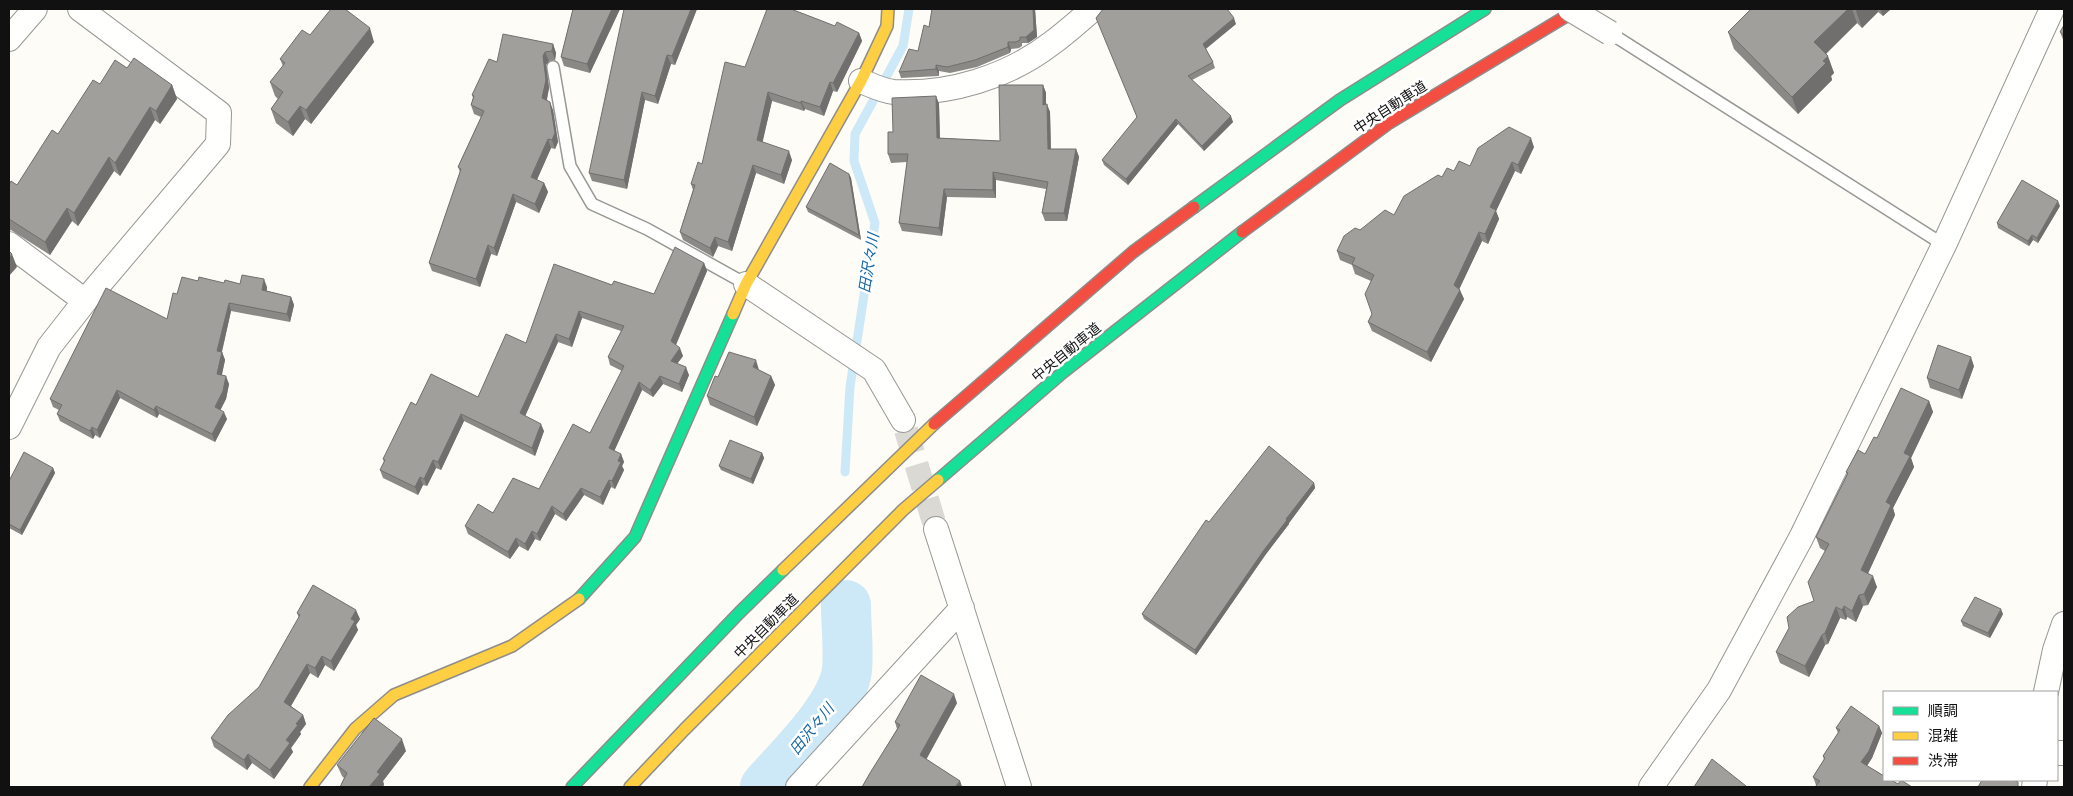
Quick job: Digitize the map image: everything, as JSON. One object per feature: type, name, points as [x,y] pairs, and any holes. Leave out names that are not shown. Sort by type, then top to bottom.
[{"type":"main road","points":[[310,787],[355,729],[394,695],[512,646],[583,596],[635,537],[746,284],[875,86],[887,26],[888,9]]},
{"type":"main road","name":"中央自動車道","points":[[572,787],[739,613],[929,428],[1133,252],[1340,100],[1485,9]]},
{"type":"main road","name":"中央自動車道","points":[[630,787],[684,730],[903,510],[1062,373],[1209,256],[1389,123],[1578,9]]},
{"type":"street","points":[[9,39],[35,9]]},
{"type":"street","points":[[9,427],[49,347],[85,301],[218,144],[220,113],[80,9]]},
{"type":"street","points":[[875,86],[940,91],[977,82],[1010,68],[1051,44],[1093,9]]},
{"type":"street","points":[[1570,9],[1610,33]]},
{"type":"street","points":[[1651,787],[1719,690],[1801,538],[1944,245],[2052,9]]},
{"type":"street","points":[[9,244],[85,301]]},
{"type":"street","points":[[746,284],[874,370],[903,420]]},
{"type":"street","points":[[936,529],[1019,787]]},
{"type":"street","points":[[798,787],[962,608]]},
{"type":"street","points":[[2046,691],[2055,650],[2064,624]]},
{"type":"lane","points":[[1610,33],[1944,245]]},
{"type":"lane","points":[[553,67],[570,166],[592,204],[647,230],[746,284]]},
{"type":"building","points":[[331,9],[345,9],[370,28],[306,110],[300,106],[288,122],[271,109],[283,92],[270,82],[285,63],[280,59],[302,30],[310,35]]},
{"type":"building","points":[[573,9],[612,9],[587,64],[561,57]]},
{"type":"building","points":[[624,9],[691,9],[672,56],[667,55],[655,96],[642,92],[624,180],[589,173]]},
{"type":"building","points":[[767,9],[791,9],[835,26],[837,22],[859,33],[833,83],[830,82],[820,107],[768,92],[757,140],[789,151],[781,175],[753,165],[728,242],[715,237],[710,248],[680,232],[695,185],[691,184],[698,162],[702,164],[725,62],[745,67]]},
{"type":"building","points":[[932,9],[1033,9],[1034,30],[1026,37],[1020,37],[1020,40],[1016,42],[1008,42],[1008,47],[975,60],[947,67],[936,65],[936,69],[899,72],[909,49],[918,51],[924,25],[929,27]]},
{"type":"building","points":[[1103,9],[1227,9],[1234,18],[1203,44],[1213,62],[1188,76],[1231,116],[1202,146],[1176,119],[1126,179],[1102,160],[1137,117],[1096,18]]},
{"type":"building","points":[[1751,9],[1848,9],[1814,42],[1828,56],[1823,61],[1826,63],[1792,97],[1728,32]]},
{"type":"building","points":[[2064,25],[2064,35],[2060,32]]},
{"type":"building","points":[[503,34],[553,44],[552,51],[545,52],[543,56],[546,80],[542,98],[550,102],[555,133],[552,140],[548,139],[531,177],[544,183],[535,204],[513,194],[494,248],[488,245],[476,279],[429,263],[461,169],[458,167],[484,111],[471,105],[474,96],[472,95],[489,59],[497,62]]},
{"type":"building","points":[[134,58],[172,85],[156,111],[150,107],[115,163],[109,157],[74,213],[67,208],[45,242],[9,219],[9,185],[11,181],[17,185],[52,130],[58,134],[93,80],[100,84],[115,60],[127,68]]},
{"type":"building","points":[[999,85],[1043,85],[1043,105],[1047,104],[1048,149],[1076,149],[1064,213],[1042,213],[1048,182],[993,172],[993,190],[944,189],[939,228],[899,223],[908,154],[888,154],[888,132],[893,132],[892,98],[936,96],[937,138],[1000,141]]},
{"type":"building","points":[[1509,127],[1531,138],[1518,165],[1512,162],[1490,207],[1496,210],[1485,234],[1479,232],[1454,285],[1460,290],[1427,352],[1368,322],[1372,314],[1365,294],[1374,275],[1352,264],[1355,258],[1337,251],[1344,236],[1355,228],[1360,230],[1385,210],[1394,215],[1404,196],[1438,175],[1442,177],[1447,168],[1454,171],[1459,161],[1470,166],[1478,148]]},
{"type":"building","points":[[830,163],[849,174],[859,235],[806,207]]},
{"type":"building","points":[[2022,180],[2058,201],[2037,238],[2032,235],[2028,241],[1997,223]]},
{"type":"building","points":[[675,247],[704,263],[671,341],[680,348],[671,361],[686,367],[679,384],[660,376],[650,390],[639,382],[609,448],[621,454],[618,461],[621,462],[612,481],[609,480],[600,497],[581,488],[563,514],[552,506],[537,534],[532,531],[525,544],[516,538],[508,552],[465,526],[478,504],[493,513],[513,478],[539,489],[573,424],[590,433],[624,366],[608,357],[624,326],[579,311],[569,339],[556,334],[520,413],[541,424],[532,448],[461,414],[438,462],[433,460],[424,479],[420,477],[415,487],[380,470],[385,460],[383,459],[411,402],[416,405],[431,374],[478,397],[506,334],[526,343],[554,264],[612,285],[614,281],[654,294]]},
{"type":"building","points":[[242,275],[264,279],[262,290],[291,297],[287,314],[229,303],[217,351],[222,352],[217,374],[226,376],[223,391],[215,407],[224,412],[212,434],[156,406],[154,410],[117,390],[97,430],[92,427],[90,431],[57,414],[62,405],[50,399],[106,288],[167,319],[173,293],[177,294],[182,277],[198,281],[199,277],[224,283],[225,280],[240,284]]},
{"type":"building","points":[[1938,345],[1971,357],[1959,390],[1927,378]]},
{"type":"building","points":[[729,352],[756,360],[753,367],[771,376],[754,417],[707,396],[715,376],[718,377]]},
{"type":"building","points":[[1901,388],[1929,401],[1904,453],[1910,456],[1886,502],[1891,505],[1861,570],[1873,576],[1864,594],[1859,595],[1852,611],[1844,606],[1842,610],[1836,607],[1825,633],[1822,635],[1805,666],[1776,652],[1789,628],[1787,617],[1798,607],[1814,601],[1808,582],[1829,544],[1816,537],[1858,450],[1865,454],[1874,437],[1877,438]]},
{"type":"building","points":[[730,440],[762,453],[751,479],[719,466]]},
{"type":"building","points":[[1269,446],[1314,483],[1286,519],[1195,650],[1142,614],[1206,520],[1209,522]]},
{"type":"building","points":[[24,452],[53,468],[20,530],[9,524],[9,481]]},
{"type":"building","points":[[313,585],[356,610],[351,619],[355,621],[331,661],[322,656],[315,668],[307,664],[284,702],[303,715],[286,740],[290,743],[270,770],[248,754],[244,760],[211,738],[228,715],[259,687],[300,615],[297,613]]},
{"type":"building","points":[[1975,597],[2001,609],[1988,633],[1961,621]]},
{"type":"building","points":[[921,675],[954,694],[920,755],[960,781],[956,786],[958,787],[862,787],[900,725],[895,722]]},
{"type":"building","points":[[1851,706],[1879,726],[1869,751],[1861,762],[1883,775],[1883,781],[1893,781],[1898,784],[1903,781],[1912,787],[1815,787],[1820,781],[1813,777],[1825,758],[1823,756],[1840,730],[1836,728]]},
{"type":"building","points":[[374,718],[402,739],[377,772],[380,774],[369,787],[340,787],[347,773],[337,765]]},
{"type":"building","points":[[1712,759],[1746,786],[1694,787]]},
{"type":"building","points":[[1981,781],[2018,782],[2018,787],[1978,787]]},
{"type":"waterway","name":"田沢々川","points":[[845,472],[850,387],[875,223],[854,161],[855,134],[903,46],[909,9]]},
{"type":"waterway","name":"田沢々川","points":[[765,787],[814,732],[836,701],[843,685],[848,662],[846,605]]},
{"type":"tunnel","points":[[906,430],[936,529]]},
{"type":"traffic: fast","points":[[1194,207],[1340,100],[1485,9]]},
{"type":"traffic: fast","points":[[938,480],[1062,373],[1242,232]]},
{"type":"traffic: fast","points":[[579,599],[635,537],[733,314]]},
{"type":"traffic: fast","points":[[572,787],[739,613],[783,570]]},
{"type":"traffic: slow","points":[[733,314],[746,284],[861,81],[887,26],[888,9]]},
{"type":"traffic: slow","points":[[783,570],[934,424]]},
{"type":"traffic: slow","points":[[630,787],[684,730],[903,510],[938,480]]},
{"type":"traffic: slow","points":[[310,787],[355,729],[394,695],[512,646],[579,599]]},
{"type":"traffic: jam","points":[[1242,232],[1389,123],[1578,9]]},
{"type":"traffic: jam","points":[[934,424],[1133,252],[1194,207]]}]
